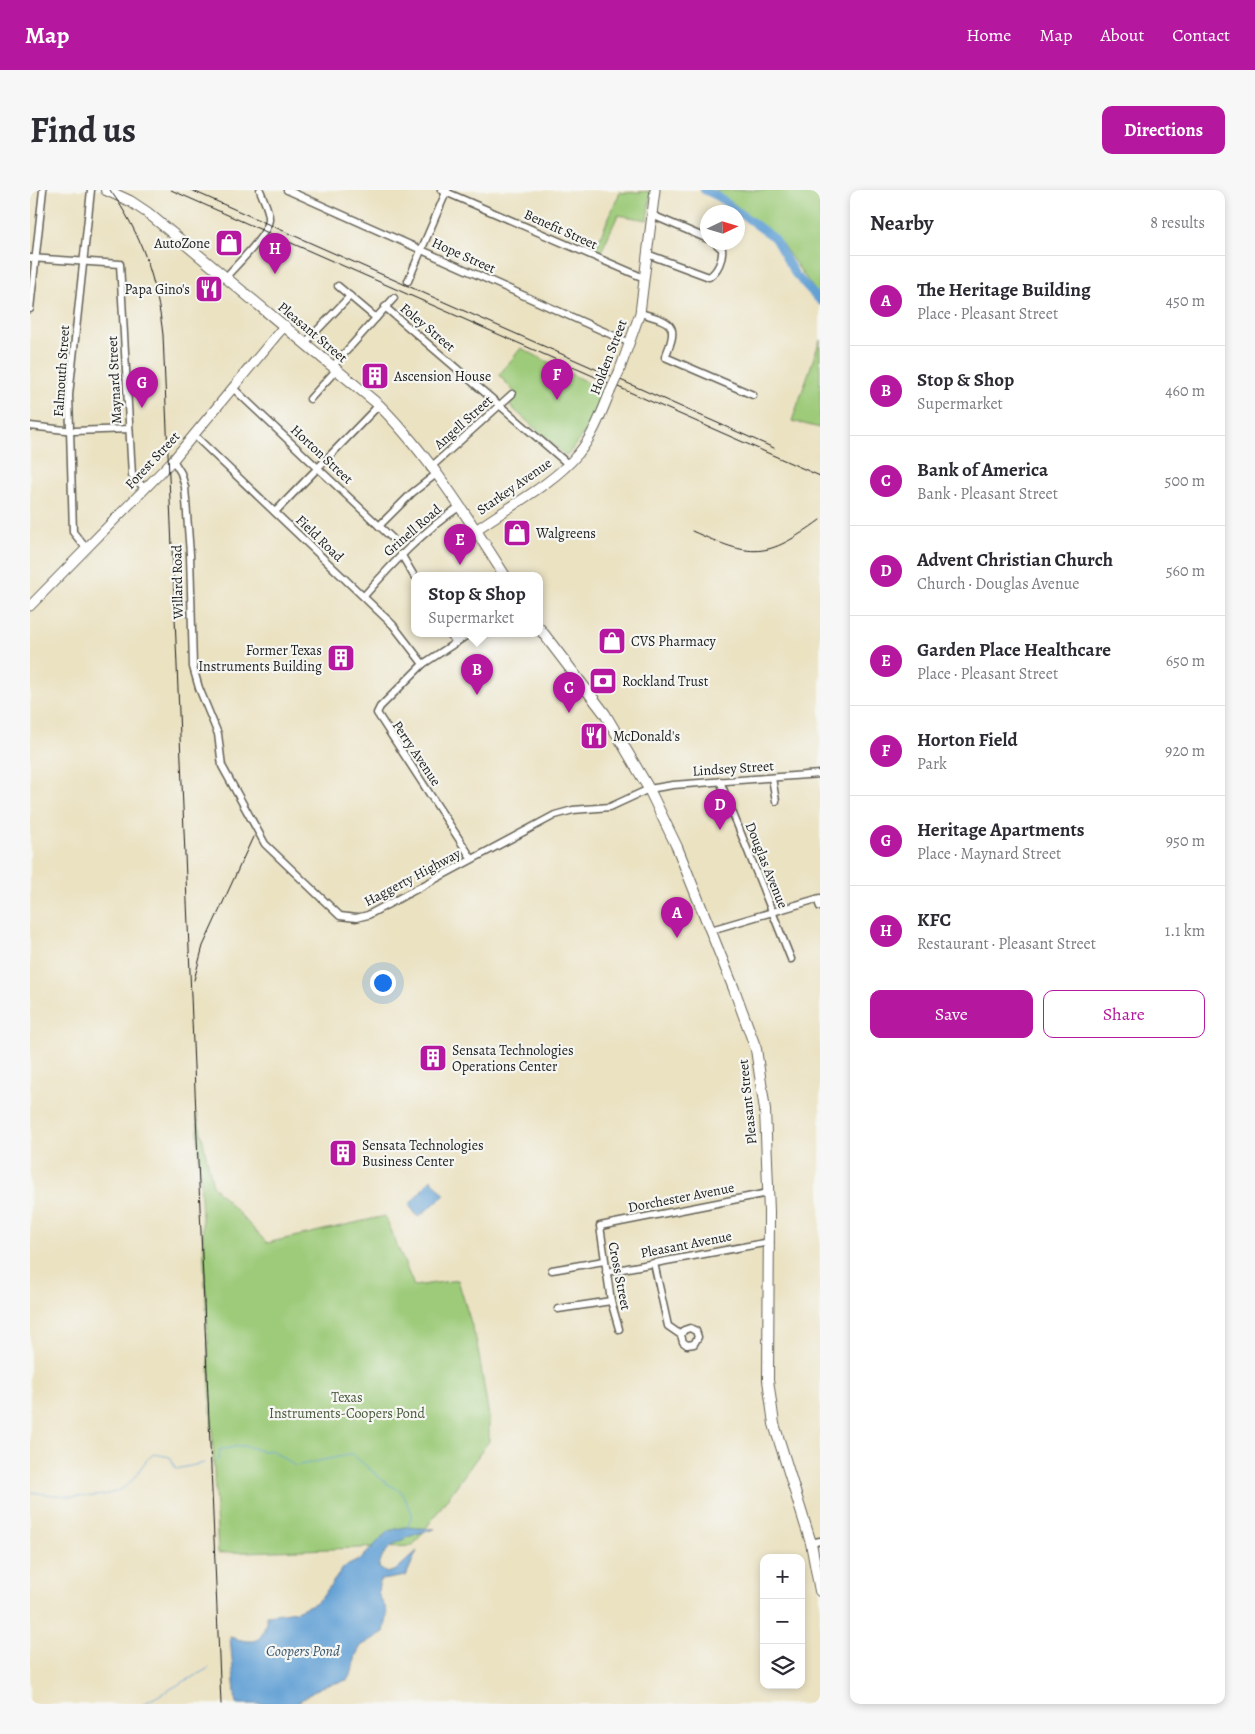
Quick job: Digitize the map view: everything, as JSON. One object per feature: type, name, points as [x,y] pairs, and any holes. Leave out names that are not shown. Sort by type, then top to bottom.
[{"type":"highway","name":"Pleasant Street","points":[[106,190],[140,206],[379,406],[392,419],[433,471],[476,530],[502,572]]},
{"type":"highway","name":"Pleasant Street","points":[[543,633],[605,714],[649,790],[677,846],[748,1025],[760,1067],[765,1110],[770,1242],[768,1380],[774,1424],[816,1542],[820,1591]]},
{"type":"main road","name":"Holden Street","points":[[568,464],[584,445],[595,427],[630,343],[640,313],[655,190]]},
{"type":"main road","name":"Forest Street","points":[[30,606],[173,460],[285,326]]},
{"type":"main road","name":"Starkey Avenue","points":[[476,530],[557,474],[568,464]]},
{"type":"street","points":[[30,309],[33,258],[43,190]]},
{"type":"street","name":"Falmouth Street","points":[[86,548],[73,532],[69,391],[91,190]]},
{"type":"street","points":[[226,277],[262,235],[268,223],[260,190]]},
{"type":"street","name":"Hope Street","points":[[287,190],[630,343]]},
{"type":"street","points":[[408,281],[444,191]]},
{"type":"street","name":"Benefit Street","points":[[444,191],[644,278]]},
{"type":"street","points":[[652,215],[700,236]]},
{"type":"street","points":[[647,254],[709,277],[718,269],[722,250]]},
{"type":"street","points":[[33,258],[84,262]]},
{"type":"street","name":"Maynard Street","points":[[84,262],[120,264],[132,476],[145,489]]},
{"type":"street","points":[[338,286],[376,318]]},
{"type":"street","points":[[305,343],[350,296]]},
{"type":"street","points":[[310,399],[394,298]]},
{"type":"street","name":"Foley Street","points":[[386,307],[568,464]]},
{"type":"street","points":[[640,313],[667,321],[672,327],[674,333],[665,357],[754,395]]},
{"type":"street","name":"Horton Street","points":[[233,388],[393,540]]},
{"type":"street","name":"Angell Street","points":[[379,526],[512,394]]},
{"type":"street","points":[[275,512],[379,406]]},
{"type":"street","points":[[30,426],[70,430],[129,428]]},
{"type":"street","name":"Field Road","points":[[194,434],[398,630],[423,664]]},
{"type":"street","name":"Willard Road","points":[[173,460],[181,473],[184,487],[190,547],[191,653],[198,688],[206,704]]},
{"type":"street","name":"Grinell Road","points":[[364,596],[400,554],[438,521],[459,507]]},
{"type":"street","points":[[400,554],[411,572]]},
{"type":"street","points":[[452,637],[456,643]]},
{"type":"street","name":"Perry Avenue","points":[[465,637],[423,664],[380,707],[377,715],[472,858]]},
{"type":"street","name":"Haggerty Highway","points":[[206,704],[218,734],[222,766],[263,841],[338,914],[349,918],[365,916],[555,815],[573,810],[610,807],[649,790]]},
{"type":"street","name":"Lindsey Street","points":[[649,790],[720,780],[820,774]]},
{"type":"street","points":[[772,778],[776,801]]},
{"type":"street","name":"Douglas Avenue","points":[[720,780],[792,959]]},
{"type":"street","points":[[711,930],[818,898],[820,906]]},
{"type":"street","name":"Dorchester Avenue","points":[[600,1227],[768,1193]]},
{"type":"street","name":"Cross Street","points":[[600,1227],[611,1301],[619,1329]]},
{"type":"street","name":"Pleasant Avenue","points":[[606,1272],[770,1242]]},
{"type":"street","points":[[552,1270],[604,1261]]},
{"type":"street","points":[[654,1263],[668,1326],[681,1335]]},
{"type":"street","points":[[558,1309],[611,1301]]},
{"type":"green space","points":[[708,190],[820,190],[820,298],[781,243],[745,217],[745,205],[729,205]]},
{"type":"green space","points":[[651,191],[647,220],[618,215],[601,252],[595,249],[620,192]]},
{"type":"green space","points":[[820,340],[820,428],[792,421]]},
{"type":"green space","points":[[521,348],[604,391],[590,424],[568,455],[565,455],[509,405],[517,395],[499,375]]},
{"type":"green space","name":"Texas Instruments-Coopers Pond","points":[[197,1114],[213,1186],[267,1243],[385,1216],[414,1286],[458,1280],[477,1343],[489,1417],[489,1441],[413,1546],[218,1553]]},
{"type":"water","points":[[431,1179],[445,1195],[418,1217],[409,1205]]},
{"type":"water","name":"Coopers Pond","points":[[405,1527],[435,1529],[400,1541],[392,1546],[381,1559],[379,1568],[387,1573],[396,1570],[417,1551],[406,1576],[381,1580],[378,1591],[387,1615],[384,1632],[361,1646],[356,1655],[352,1672],[347,1680],[321,1687],[295,1704],[236,1704],[230,1637],[247,1641],[257,1640],[263,1631],[267,1615],[296,1611],[315,1603],[322,1597],[344,1567],[361,1559],[388,1531]]},
{"type":"waterway","points":[[704,190],[717,196],[774,238],[795,274],[820,301]]},
{"type":"waterway","points":[[216,1461],[219,1459],[220,1449],[241,1446],[263,1451],[271,1450],[295,1466],[352,1454],[386,1483],[401,1491],[412,1514],[407,1529]]},
{"type":"waterway","points":[[30,1492],[53,1495],[105,1495],[126,1486],[154,1454],[170,1457],[176,1469],[204,1463]]},
{"type":"waterway","points":[[143,1704],[209,1668]]},
{"type":"railway","points":[[110,190],[131,224],[146,259],[157,296],[163,335],[221,1704]]},
{"type":"railway","points":[[171,190],[820,476]]},
{"type":"railway","points":[[191,190],[774,448]]},
{"type":"railway","points":[[692,531],[730,546],[758,551],[785,542],[820,520]]},
{"type":"railway","points":[[194,980],[203,946],[253,837]]},
{"type":"place","name":"AutoZone","points":[[229,243]]},
{"type":"place","name":"KFC","points":[[275,274]]},
{"type":"place","name":"Papa Gino's","points":[[209,289]]},
{"type":"place","name":"Ascension House","points":[[375,376]]},
{"type":"place","name":"Horton Field","points":[[557,400]]},
{"type":"place","name":"Heritage Apartments","points":[[142,408]]},
{"type":"place","name":"Walgreens","points":[[517,533]]},
{"type":"place","name":"Garden Place Healthcare","points":[[460,565]]},
{"type":"place","name":"CVS Pharmacy","points":[[612,641]]},
{"type":"place","name":"Former Texas Instruments Building","points":[[341,658]]},
{"type":"place","name":"Rockland Trust","points":[[603,681]]},
{"type":"place","name":"Stop & Shop","points":[[477,695]]},
{"type":"place","name":"Bank of America","points":[[569,713]]},
{"type":"place","name":"McDonald's","points":[[594,736]]},
{"type":"place","name":"Advent Christian Church","points":[[720,830]]},
{"type":"place","name":"The Heritage Building","points":[[677,938]]},
{"type":"place","name":"Sensata Technologies Operations Center","points":[[433,1058]]},
{"type":"place","name":"Sensata Technologies Business Center","points":[[343,1153]]}]
